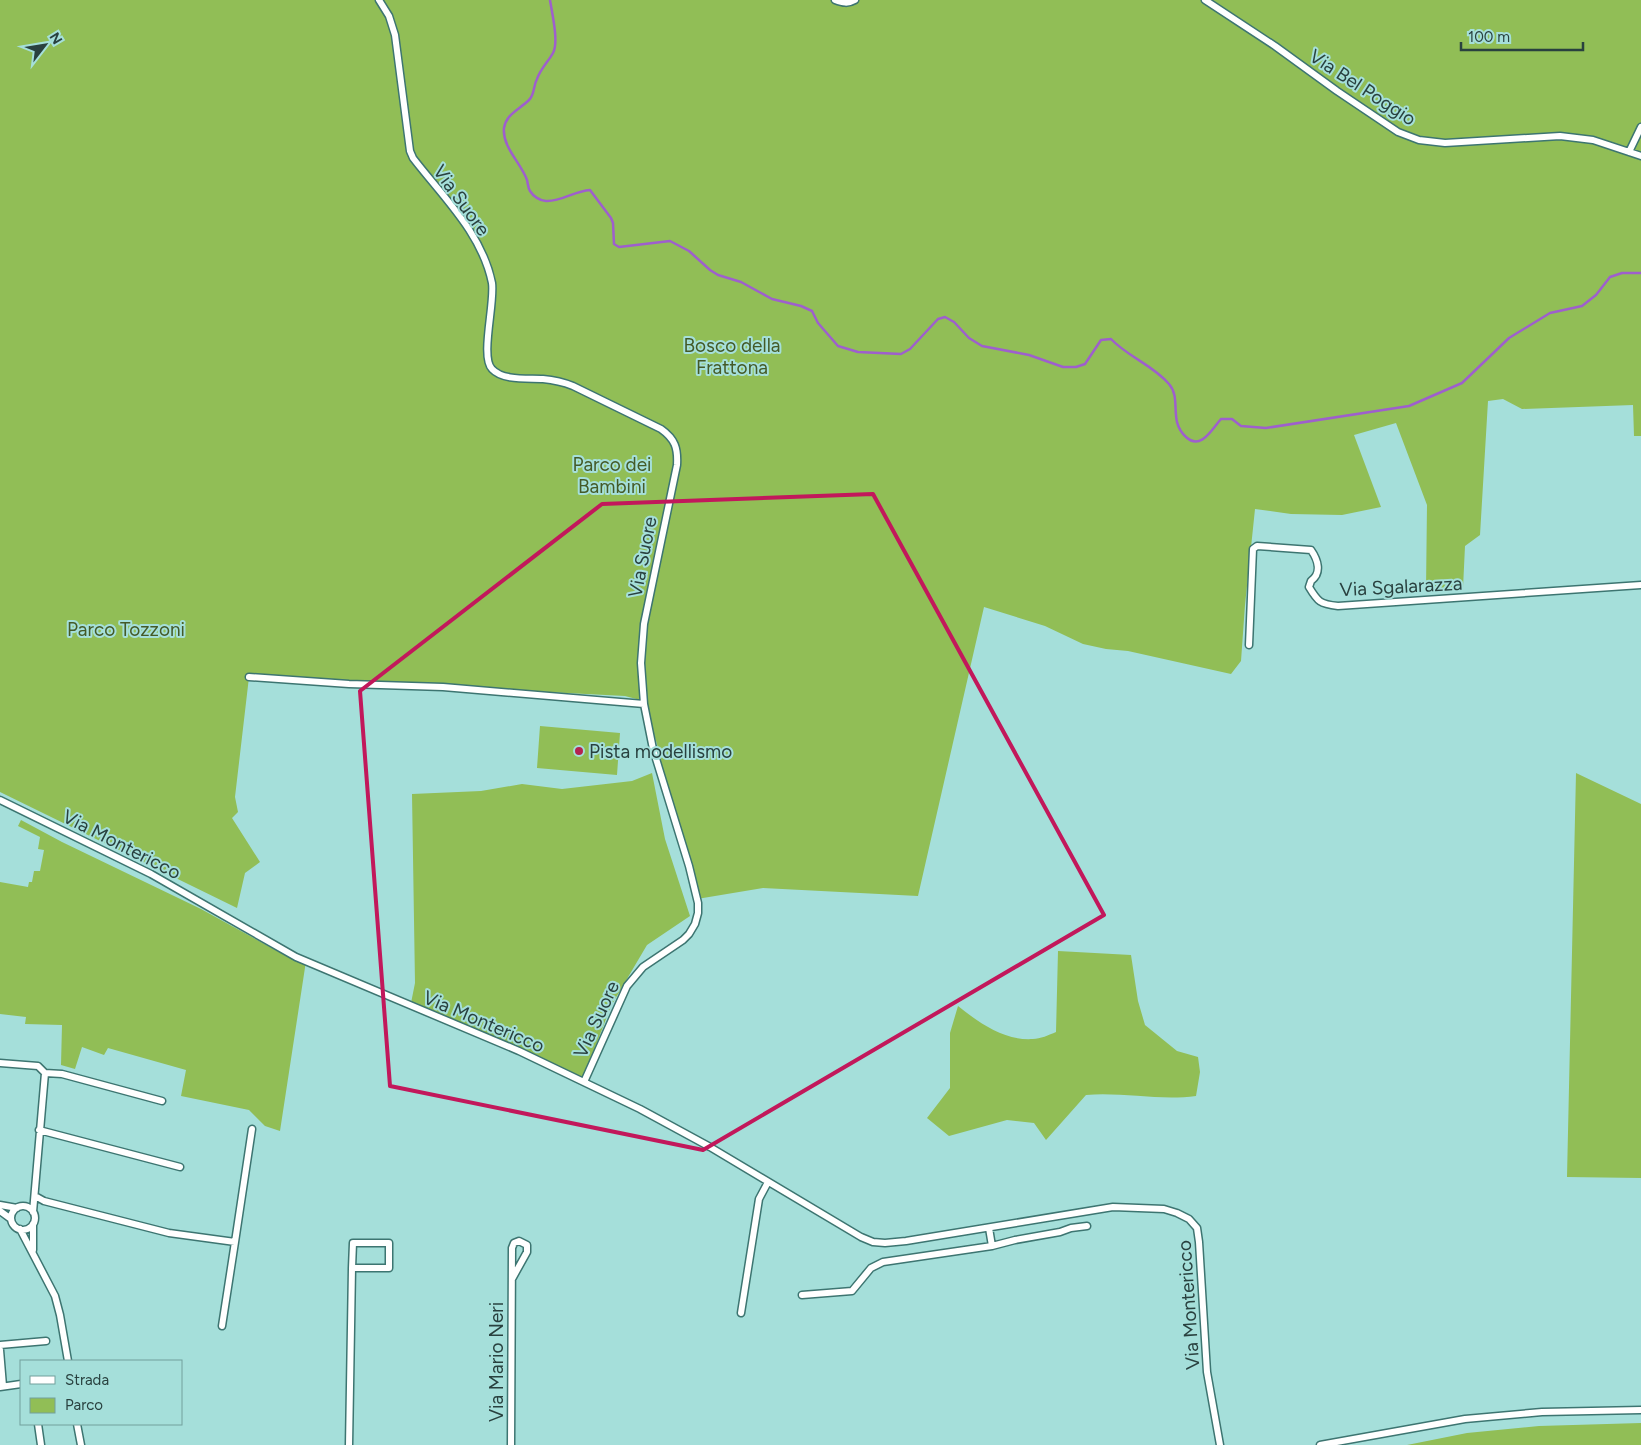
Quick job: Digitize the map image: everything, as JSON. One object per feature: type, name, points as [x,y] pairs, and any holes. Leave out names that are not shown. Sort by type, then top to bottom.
[{"type":"street","name":"Via Suore","points":[[379,0],[389,16],[395,35],[412,158],[467,227],[479,248],[490,276],[492,302],[486,350],[491,368],[502,375],[562,382],[573,386],[660,429],[668,434],[676,446],[676,465],[641,642],[641,663],[644,704],[660,774],[689,866],[696,894],[698,913],[695,924],[689,934],[643,967],[627,986],[584,1082]]},
{"type":"street","points":[[835,0],[841,3],[849,3],[855,0]]},
{"type":"street","name":"Via Bel Poggio","points":[[1205,0],[1275,46],[1398,132],[1418,140],[1445,143],[1560,136],[1593,140],[1641,156]]},
{"type":"street","points":[[1629,152],[1641,127]]},
{"type":"street","name":"Via Sgalarazza","points":[[1248,645],[1253,550],[1257,546],[1311,550],[1315,556],[1318,570],[1309,587],[1323,605],[1338,606],[1641,585]]},
{"type":"street","points":[[249,677],[349,684],[443,687],[644,704]]},
{"type":"street","name":"Via Montericco","points":[[0,800],[151,874],[296,957],[518,1051],[649,1114],[710,1147],[834,1223],[873,1242],[906,1241],[1113,1207],[1164,1209],[1189,1219],[1197,1228],[1199,1242],[1207,1372],[1220,1445]]},
{"type":"street","points":[[0,1062],[38,1066],[44,1073],[33,1224],[33,1251]]},
{"type":"street","points":[[44,1073],[62,1074],[162,1101]]},
{"type":"street","points":[[222,1326],[252,1129]]},
{"type":"street","points":[[39,1130],[180,1168]]},
{"type":"street","points":[[742,1313],[758,1200],[768,1182]]},
{"type":"street","points":[[35,1196],[169,1233],[235,1242]]},
{"type":"street","points":[[0,1205],[16,1208],[25,1206],[35,1196]]},
{"type":"street","points":[[34,1213],[44,1200]]},
{"type":"street","points":[[25,1206],[34,1213]]},
{"type":"street","points":[[16,1208],[12,1213],[14,1225],[20,1229],[33,1251],[54,1296],[60,1315],[68,1360]]},
{"type":"street","points":[[0,1211],[12,1219]]},
{"type":"street","points":[[20,1229],[27,1229],[33,1224]]},
{"type":"street","points":[[802,1295],[852,1291],[871,1268],[882,1262],[992,1246],[1087,1226]]},
{"type":"street","points":[[989,1228],[992,1246]]},
{"type":"street","name":"Via Mario Neri","points":[[511,1445],[512,1248],[514,1243],[519,1241],[527,1245],[527,1252],[512,1279]]},
{"type":"street","points":[[349,1445],[352,1268],[353,1243],[389,1243],[389,1268],[352,1268]]},
{"type":"street","points":[[0,1345],[46,1341]]},
{"type":"street","points":[[0,1350],[2,1387],[20,1384]]},
{"type":"street","points":[[1320,1445],[1361,1442],[1475,1418],[1542,1412],[1641,1410]]},
{"type":"street","points":[[38,1425],[41,1445]]},
{"type":"street","points":[[77,1425],[81,1445]]},
{"type":"highlighted area","points":[[873,494],[1104,915],[703,1150],[390,1086],[360,691],[602,504]]},
{"type":"green space","name":"Bosco della Frattona","points":[[0,0],[1641,0],[1641,436],[1634,436],[1633,405],[1522,409],[1503,399],[1488,401],[1480,535],[1465,546],[1463,588],[1426,590],[1427,505],[1396,423],[1354,435],[1381,507],[1342,515],[1291,514],[1255,509],[1241,661],[1231,674],[1128,651],[1083,644],[1045,626],[984,607],[918,896],[763,888],[697,899],[644,701],[625,696],[249,677],[235,797],[238,812],[232,818],[260,862],[245,873],[237,908],[0,792]]},
{"type":"green space","name":"Pista modellismo","points":[[540,726],[620,733],[617,775],[537,768]]},
{"type":"green space","points":[[652,773],[665,839],[690,916],[647,945],[611,1006],[581,1084],[411,1003],[415,983],[412,794],[481,791],[522,784],[562,789],[632,781]]},
{"type":"green space","points":[[1576,773],[1641,804],[1641,1178],[1567,1177]]},
{"type":"green space","points":[[21,820],[62,842],[201,909],[288,957],[306,961],[280,1131],[265,1126],[249,1110],[181,1096],[186,1070],[108,1048],[104,1055],[82,1047],[75,1069],[61,1065],[62,1025],[25,1024],[26,1017],[0,1014],[0,882],[28,887],[29,882],[32,882],[34,871],[40,871],[44,850],[38,849],[40,837],[18,826]]},
{"type":"green space","points":[[1058,951],[1131,955],[1138,1001],[1145,1025],[1177,1051],[1198,1057],[1200,1072],[1196,1096],[1169,1098],[1100,1094],[1086,1095],[1046,1140],[1034,1123],[1007,1120],[949,1136],[927,1118],[950,1088],[950,1033],[958,1006],[993,1030],[1012,1037],[1036,1039],[1056,1032]]},
{"type":"green space","points":[[1641,1423],[1641,1445],[1407,1445],[1467,1433],[1539,1426]]},
{"type":"waterway","points":[[550,0],[555,48],[539,75],[531,98],[510,115],[504,128],[506,142],[527,180],[530,191],[537,198],[544,201],[552,201],[590,190],[611,218],[614,244],[619,247],[670,241],[689,251],[718,275],[741,282],[772,299],[801,306],[812,311],[818,323],[838,346],[858,352],[901,354],[910,349],[938,319],[945,317],[954,322],[969,338],[982,346],[1029,355],[1063,367],[1076,367],[1085,364],[1101,340],[1111,339],[1125,351],[1156,371],[1169,384],[1175,396],[1178,424],[1181,431],[1191,441],[1197,442],[1206,437],[1221,419],[1232,419],[1241,426],[1266,428],[1409,406],[1462,383],[1509,338],[1550,313],[1582,306],[1596,295],[1610,277],[1622,273],[1641,273]]},
{"type":"place","name":"Pista modellismo","points":[[579,751]]},
{"type":"park label","name":"Parco dei Bambini","points":[[612,475]]},
{"type":"park label","name":"Parco Tozzoni","points":[[126,629]]}]
